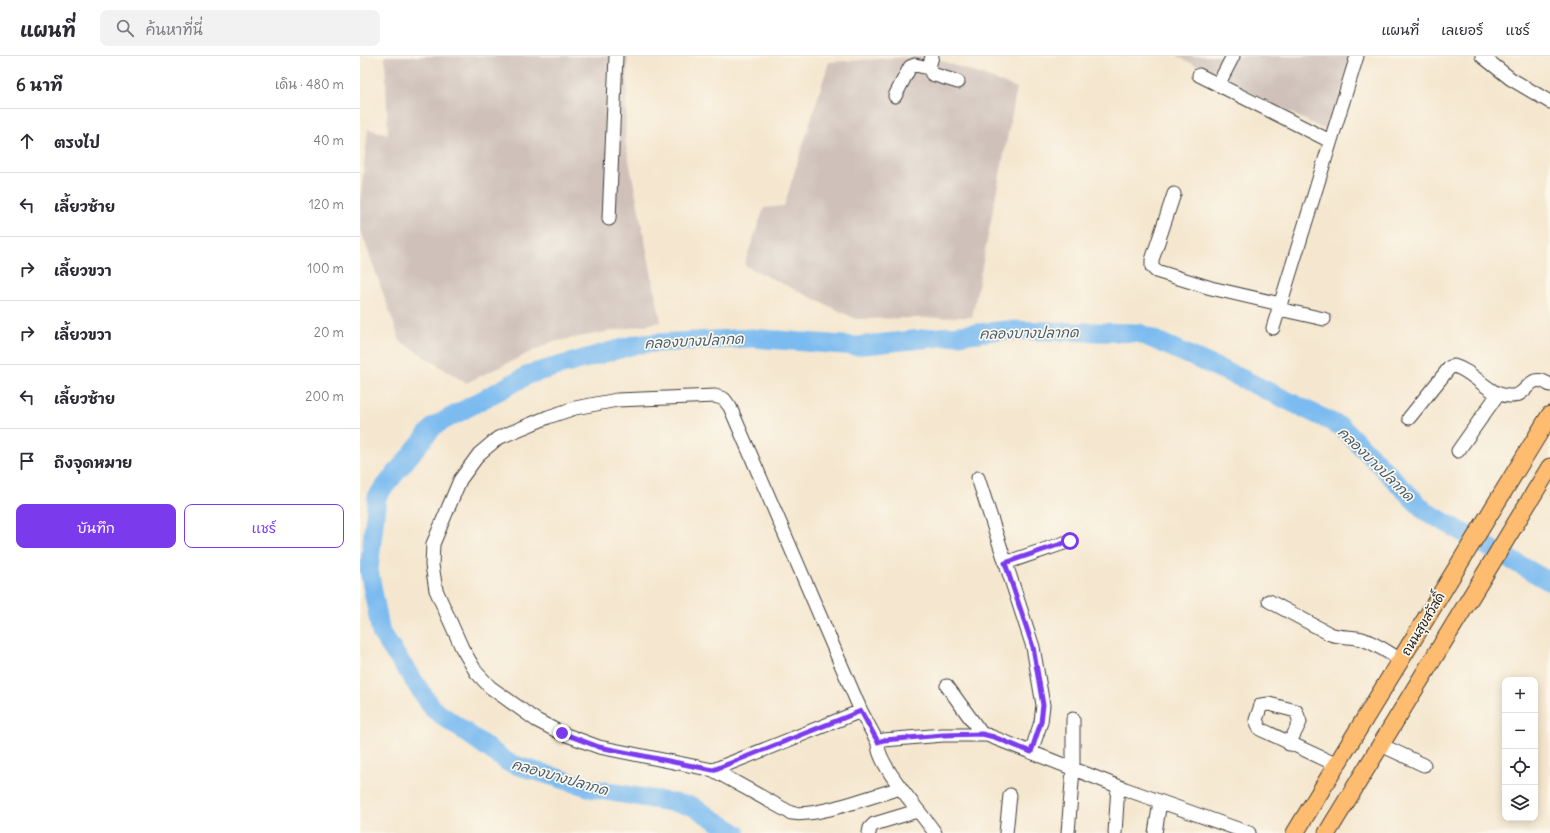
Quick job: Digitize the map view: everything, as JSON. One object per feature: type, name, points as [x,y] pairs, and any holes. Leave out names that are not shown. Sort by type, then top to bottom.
[{"type":"main road","name":"ถนนสุขสวัสดิ์","points":[[1295,833],[1550,415]]},
{"type":"main road","name":"ถนนสุขสวัสดิ์","points":[[1327,833],[1547,472]]},
{"type":"street","points":[[609,220],[616,56]]},
{"type":"street","points":[[1218,85],[1233,56]]},
{"type":"street","points":[[1273,328],[1356,56]]},
{"type":"street","points":[[1482,56],[1511,79],[1550,102]]},
{"type":"street","points":[[895,96],[910,67],[915,65],[931,62],[932,74],[958,82]]},
{"type":"street","points":[[1199,75],[1330,141]]},
{"type":"street","points":[[1174,194],[1152,260],[1152,267],[1156,271],[1211,288],[1324,319]]},
{"type":"street","points":[[1409,418],[1450,367],[1454,366],[1498,394],[1513,396],[1535,380],[1540,380],[1550,385]]},
{"type":"street","points":[[1458,451],[1498,394]]},
{"type":"street","points":[[902,788],[825,810],[804,814],[790,813],[713,770],[599,747],[562,733],[536,720],[490,687],[476,672],[462,648],[436,590],[432,565],[433,544],[460,480],[479,454],[498,438],[548,417],[575,408],[617,400],[715,396],[724,399],[730,407],[861,711],[878,742],[878,748],[882,757],[918,811],[935,833]]},
{"type":"street","points":[[978,478],[1033,647],[1043,705],[1041,722],[1031,752]]},
{"type":"street","points":[[1005,563],[1070,541]]},
{"type":"street","points":[[1269,601],[1330,634],[1338,637],[1356,637],[1401,660]]},
{"type":"street","points":[[946,686],[982,734]]},
{"type":"street","points":[[713,770],[861,711]]},
{"type":"street","points":[[1068,833],[1073,769],[1073,719]]},
{"type":"street","points":[[878,742],[891,739],[982,734],[994,737],[1160,802],[1249,833]]},
{"type":"street","points":[[1289,744],[1337,765]]},
{"type":"street","points":[[1381,745],[1424,765]]},
{"type":"street","points":[[1115,833],[1118,786]]},
{"type":"street","points":[[1006,833],[1010,795]]},
{"type":"street","points":[[1154,833],[1160,802]]},
{"type":"street","points":[[869,833],[870,828],[874,824],[918,811]]},
{"type":"shaded area","points":[[385,56],[628,56],[625,140],[661,322],[552,342],[466,383],[400,341],[360,228],[360,202],[368,129],[388,134]]},
{"type":"shaded area","points":[[929,56],[1017,88],[972,317],[856,319],[744,265],[764,208],[784,206],[829,62]]},
{"type":"shaded area","points":[[1177,56],[1352,56],[1329,132]]},
{"type":"waterway","name":"คลองบางปลากด","points":[[736,833],[692,806],[594,789],[509,763],[433,709],[381,633],[369,570],[377,496],[434,426],[530,374],[637,344],[752,338],[856,346],[1006,330],[1139,333],[1243,379],[1342,427],[1425,511],[1550,582]]},
{"type":"route","points":[[562,733],[599,747],[713,770],[778,746],[861,711],[878,742],[884,740],[943,735],[982,734],[994,737],[1031,752],[1041,722],[1043,705],[1033,647],[1005,563],[1070,541]]}]
